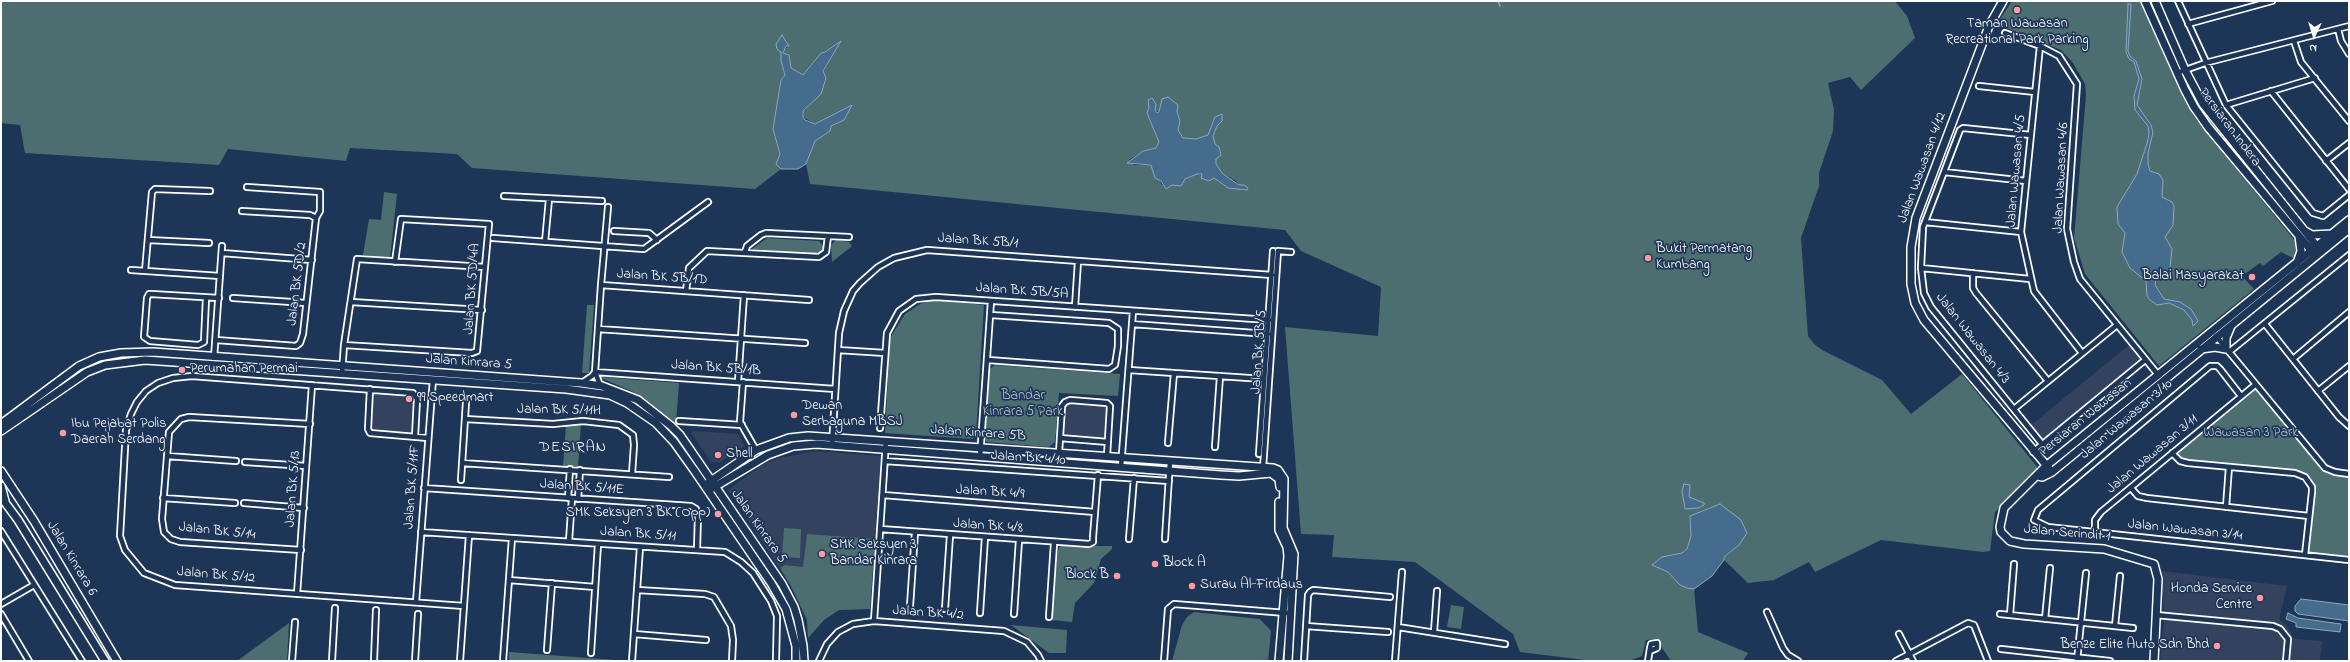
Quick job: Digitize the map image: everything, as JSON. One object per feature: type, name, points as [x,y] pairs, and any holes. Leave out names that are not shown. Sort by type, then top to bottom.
[{"type":"main road","name":"Jalan Wawasan 4/12","points":[[2003,1],[1989,26],[1916,218],[1912,238],[1910,274],[1916,303],[1924,320],[2033,452],[2052,472]]},
{"type":"main road","name":"Persiaran Indera","points":[[2145,1],[2184,90],[2208,127],[2317,252]]},
{"type":"main road","name":"Persiaran Indera","points":[[2155,1],[2185,70],[2203,104],[2302,234]]},
{"type":"main road","name":"Persiaran Wawasan","points":[[2199,346],[2208,336],[2216,336],[2232,324],[2317,252],[2333,233],[2349,220]]},
{"type":"main road","name":"Persiaran Wawasan","points":[[2038,476],[2052,472],[2199,346],[2226,318],[2294,266],[2317,252],[2349,229]]},
{"type":"main road","points":[[2294,266],[2301,251],[2302,234],[2312,235],[2333,233]]},
{"type":"main road","points":[[2216,336],[2226,318]]},
{"type":"main road","points":[[2199,346],[2215,347],[2227,351],[2228,330],[2232,324]]},
{"type":"main road","name":"Jalan Kinrara 5","points":[[1,424],[79,366],[100,357],[121,353],[153,352],[342,370]]},
{"type":"main road","points":[[203,363],[214,358],[227,365]]},
{"type":"main road","name":"Jalan Kinrara 5","points":[[1,432],[70,382],[105,365],[145,360],[580,383],[602,386],[638,400],[680,435],[703,468],[710,486],[786,609],[796,646],[796,661]]},
{"type":"main road","name":"Jalan Kinrara 5","points":[[433,376],[566,389],[610,395],[627,403],[656,423],[723,499],[782,584],[794,607],[804,646],[804,661]]},
{"type":"main road","name":"Persiaran Wawasan","points":[[2038,476],[2046,466],[2162,378]]},
{"type":"main road","name":"Jalan Kinrara 5B","points":[[710,486],[756,450],[794,438],[832,437],[1121,457],[1263,470]]},
{"type":"main road","name":"Jalan Kinrara 5B","points":[[723,477],[758,459],[780,450],[805,445],[1239,476],[1263,470]]},
{"type":"main road","points":[[703,468],[711,473],[723,477],[723,499]]},
{"type":"main road","points":[[1263,470],[1276,475],[1280,483],[1278,522],[1279,530],[1287,547],[1288,556],[1278,661]]},
{"type":"main road","points":[[1263,470],[1278,470],[1284,479],[1283,528],[1294,554],[1288,661]]},
{"type":"main road","name":"Jalan Kinrara 6","points":[[1,471],[34,521],[117,661]]},
{"type":"main road","name":"Jalan Serindit 1","points":[[2038,476],[2004,508],[2000,527],[2004,537],[2024,544],[2104,549],[2154,564],[2157,573],[2154,661]]},
{"type":"main road","points":[[1,486],[3,500]]},
{"type":"main road","name":"Jalan Kinrara 6","points":[[3,500],[18,520],[104,661]]},
{"type":"street","points":[[2178,1],[2226,104],[2313,214],[2320,217],[2326,214],[2349,195]]},
{"type":"street","points":[[2188,24],[2272,1]]},
{"type":"street","points":[[2177,73],[2206,63],[2349,26]]},
{"type":"street","points":[[2338,29],[2340,41],[2349,54]]},
{"type":"street","name":"Jalan Wawasan 4/6","points":[[2005,33],[2040,46],[2059,56],[2077,84],[2067,234],[2080,279],[2145,360],[2162,378]]},
{"type":"street","points":[[2294,41],[2301,62],[2349,121]]},
{"type":"street","name":"Jalan Wawasan 4/5","points":[[2040,46],[2021,232],[2030,279],[2041,302],[2082,353]]},
{"type":"street","points":[[2226,104],[2315,78]]},
{"type":"street","points":[[1979,86],[2035,92]]},
{"type":"street","points":[[2271,91],[2349,189]]},
{"type":"street","name":"Jalan Wawasan 4/3","points":[[2031,135],[1963,128],[1958,133],[1925,222],[1921,239],[1921,268],[1924,293],[1931,307],[2042,444]]},
{"type":"street","points":[[2326,161],[2349,143]]},
{"type":"street","points":[[1944,172],[2026,181]]},
{"type":"street","name":"Jalan BK 5D/2","points":[[216,340],[296,346],[302,340],[316,218],[320,211],[320,192],[247,187]]},
{"type":"street","points":[[145,271],[152,192],[155,189],[210,191]]},
{"type":"street","points":[[504,196],[602,201]]},
{"type":"street","points":[[545,242],[548,199]]},
{"type":"street","points":[[493,238],[644,249],[708,202]]},
{"type":"street","points":[[601,285],[608,206]]},
{"type":"street","points":[[242,211],[310,215],[316,218]]},
{"type":"street","name":"Jalan BK 5D/4A","points":[[344,345],[475,353],[480,346],[489,224],[404,219],[400,221],[395,262]]},
{"type":"street","points":[[1925,222],[2021,232]]},
{"type":"street","points":[[614,231],[648,233],[658,240]]},
{"type":"street","points":[[745,252],[748,246],[766,233],[849,238]]},
{"type":"street","points":[[686,291],[689,268],[707,250],[819,258],[826,252],[828,236]]},
{"type":"street","points":[[148,240],[209,244]]},
{"type":"street","points":[[214,358],[222,246]]},
{"type":"street","name":"Jalan BK 5B/1","points":[[832,446],[841,322],[853,291],[878,267],[894,258],[927,250],[1272,274]]},
{"type":"street","name":"Jalan BK 5B/5","points":[[1259,454],[1274,251]]},
{"type":"street","name":"Jalan BK 5B/5","points":[[1263,470],[1278,251],[1291,252]]},
{"type":"street","points":[[222,253],[312,260]]},
{"type":"street","points":[[2227,351],[2265,324],[2349,255]]},
{"type":"street","points":[[342,370],[356,260],[485,267]]},
{"type":"street","points":[[1075,307],[1078,261]]},
{"type":"street","points":[[1921,268],[2030,279]]},
{"type":"street","points":[[131,270],[220,276]]},
{"type":"street","points":[[1973,273],[1973,288],[1976,293],[2048,381]]},
{"type":"street","name":"Jalan BK 5B/1D","points":[[595,372],[601,285],[809,300]]},
{"type":"street","points":[[206,298],[204,342],[198,345],[150,341],[144,337],[147,298],[149,294],[219,298]]},
{"type":"street","points":[[744,295],[740,382],[742,425],[756,450]]},
{"type":"street","name":"Jalan BK 5B/5A","points":[[880,428],[887,333],[894,317],[899,311],[916,299],[936,297],[1133,312],[1269,320]]},
{"type":"street","points":[[233,298],[306,303]]},
{"type":"street","points":[[980,457],[991,301]]},
{"type":"street","points":[[350,302],[482,310]]},
{"type":"street","points":[[1121,467],[1133,312]]},
{"type":"street","points":[[2293,359],[2349,312]]},
{"type":"street","points":[[988,360],[1109,368],[1115,365],[1118,346],[1118,329],[1109,323],[991,315]]},
{"type":"street","points":[[1132,324],[1268,334]]},
{"type":"street","points":[[2014,409],[2117,324]]},
{"type":"street","points":[[2265,324],[2339,417],[2349,426]]},
{"type":"street","points":[[598,329],[805,343]]},
{"type":"street","points":[[2216,336],[2325,468],[2335,472],[2349,474]]},
{"type":"street","points":[[838,350],[885,353]]},
{"type":"street","points":[[2033,452],[2145,360]]},
{"type":"street","name":"Jalan Wawasan 3/10","points":[[2040,524],[2034,520],[2038,510],[2210,366],[2217,366],[2242,396]]},
{"type":"street","points":[[2318,391],[2348,368]]},
{"type":"street","points":[[1129,370],[1264,379]]},
{"type":"street","points":[[580,383],[590,378],[595,372]]},
{"type":"street","points":[[595,372],[598,383],[602,386]]},
{"type":"street","name":"Jalan BK 5B/1B","points":[[595,372],[835,389]]},
{"type":"street","points":[[1168,443],[1174,373]]},
{"type":"street","name":"Jalan BK 5/12","points":[[415,437],[416,394],[370,389],[192,376],[174,378],[158,383],[146,391],[131,414],[126,430],[120,536],[125,550],[144,573],[175,585],[464,606]]},
{"type":"street","name":"Jalan BK 5/11F","points":[[416,602],[433,376]]},
{"type":"street","points":[[1215,447],[1220,376]]},
{"type":"street","name":"Jalan BK 5/13","points":[[298,594],[312,385]]},
{"type":"street","name":"Jalan Wawasan 3/11","points":[[2095,532],[2097,516],[2255,385]]},
{"type":"street","points":[[370,389],[368,429],[370,433],[428,438]]},
{"type":"street","points":[[1059,453],[1063,404],[1070,400],[1086,401],[1107,403],[1110,406],[1107,456]]},
{"type":"street","points":[[461,480],[466,402]]},
{"type":"street","name":"Jalan BK 5/14","points":[[300,550],[180,542],[171,539],[164,532],[162,520],[163,498],[169,432],[181,419],[189,417],[310,424]]},
{"type":"street","name":"Jalan BK 5/11H","points":[[465,419],[553,424],[582,421],[619,425],[633,435],[632,474]]},
{"type":"street","points":[[679,421],[742,425]]},
{"type":"street","points":[[1060,438],[1108,442]]},
{"type":"street","points":[[874,621],[886,441]]},
{"type":"street","points":[[2172,453],[2184,462],[2295,473],[2305,477],[2312,487],[2310,516],[2304,555]]},
{"type":"street","points":[[167,456],[236,461]]},
{"type":"street","name":"Jalan BK 4/10","points":[[885,461],[1169,481]]},
{"type":"street","points":[[1165,539],[1170,461]]},
{"type":"street","points":[[245,462],[306,466]]},
{"type":"street","points":[[462,463],[669,477]]},
{"type":"street","points":[[2226,507],[2229,467]]},
{"type":"street","points":[[569,541],[570,470]]},
{"type":"street","points":[[578,470],[578,499]]},
{"type":"street","points":[[1095,512],[1098,475]]},
{"type":"street","points":[[1129,539],[1134,478]]},
{"type":"street","name":"Jalan BK 5/11E","points":[[424,488],[691,506],[696,509],[698,515],[697,550]]},
{"type":"street","points":[[2131,488],[2143,497],[2310,516]]},
{"type":"street","name":"Jalan BK 4/9","points":[[882,496],[1095,512]]},
{"type":"street","points":[[163,498],[235,503]]},
{"type":"street","points":[[244,504],[304,508]]},
{"type":"street","name":"Jalan BK 4/8","points":[[880,529],[1086,545],[1093,542],[1095,512]]},
{"type":"street","name":"Jalan Wawasan 3/14","points":[[2040,524],[2095,532],[2349,560]]},
{"type":"street","points":[[1,531],[82,661]]},
{"type":"street","name":"Jalan BK 5/11","points":[[421,532],[725,552],[741,562],[753,573],[771,601],[777,616],[776,661]]},
{"type":"street","points":[[910,606],[915,532]]},
{"type":"street","points":[[460,661],[469,535]]},
{"type":"street","points":[[945,609],[950,535]]},
{"type":"street","points":[[980,613],[985,537]]},
{"type":"street","points":[[503,661],[512,538]]},
{"type":"street","points":[[1014,614],[1019,540]]},
{"type":"street","points":[[1049,617],[1054,543]]},
{"type":"street","points":[[591,654],[598,544]]},
{"type":"street","points":[[632,661],[640,547]]},
{"type":"street","points":[[2010,615],[2014,564]]},
{"type":"street","points":[[2045,619],[2050,568]]},
{"type":"street","points":[[1395,661],[1402,572]]},
{"type":"street","points":[[2077,659],[2086,573]]},
{"type":"street","points":[[2115,626],[2120,576]]},
{"type":"street","points":[[509,580],[595,587]]},
{"type":"street","points":[[546,650],[552,584]]},
{"type":"street","points":[[1,604],[34,585]]},
{"type":"street","points":[[637,590],[705,594],[714,597],[731,626],[733,640],[732,661]]},
{"type":"street","points":[[1304,661],[1308,595],[1312,590],[1390,597]]},
{"type":"street","points":[[1434,632],[1438,591]]},
{"type":"street","points":[[1164,661],[1168,609],[1174,604],[1291,614]]},
{"type":"street","points":[[332,661],[335,608]]},
{"type":"street","points":[[374,661],[376,610]]},
{"type":"street","points":[[1766,612],[1788,655],[1798,661]]},
{"type":"street","points":[[1,614],[2,620],[28,659],[21,661]]},
{"type":"street","points":[[415,661],[418,614]]},
{"type":"street","points":[[2000,614],[2132,628]]},
{"type":"street","points":[[2156,615],[2274,626],[2280,629],[2288,639],[2286,661]]},
{"type":"street","name":"Jalan BK 4/2","points":[[819,661],[827,644],[838,632],[853,624],[874,621],[1004,632],[1027,642],[1041,661]]},
{"type":"street","points":[[292,661],[295,622]]},
{"type":"street","points":[[1896,661],[1968,623],[1974,625],[1986,660]]},
{"type":"street","points":[[1306,626],[1388,632]]},
{"type":"street","points":[[1398,627],[1505,644]]},
{"type":"street","points":[[634,634],[706,640]]},
{"type":"street","points":[[1899,634],[1912,661]]},
{"type":"street","points":[[2001,649],[2077,659],[2110,661]]},
{"type":"street","points":[[1648,661],[1650,651]]},
{"type":"street","points":[[1785,661],[1788,655]]},
{"type":"shaded area","points":[[2128,4],[2131,4],[2128,51],[2130,56],[2136,61],[2142,79],[2137,105],[2151,125],[2153,132],[2148,153],[2148,164],[2150,171],[2159,174],[2163,180],[2162,197],[2172,202],[2174,206],[2173,225],[2165,237],[2172,249],[2170,268],[2156,280],[2155,285],[2164,299],[2180,302],[2191,309],[2198,321],[2193,326],[2192,320],[2184,310],[2169,303],[2157,305],[2150,300],[2147,296],[2146,281],[2130,268],[2122,252],[2125,233],[2118,224],[2117,207],[2137,174],[2148,140],[2149,132],[2148,126],[2135,110],[2134,96],[2139,79],[2134,62],[2129,59],[2126,52]]},
{"type":"shaded area","points":[[782,35],[789,46],[786,46],[783,53],[789,55],[791,68],[803,75],[821,53],[825,52],[841,41],[823,71],[826,78],[821,94],[803,111],[803,117],[805,120],[815,124],[852,105],[844,120],[831,126],[830,131],[815,141],[806,164],[798,169],[781,169],[776,164],[780,154],[773,129],[781,80],[785,75],[781,61],[781,52],[777,49],[776,44]]},
{"type":"shaded area","points":[[1168,97],[1178,105],[1177,112],[1180,121],[1178,130],[1183,138],[1196,139],[1208,135],[1215,117],[1222,114],[1222,121],[1217,126],[1213,136],[1215,144],[1219,147],[1221,155],[1216,159],[1216,164],[1222,173],[1239,185],[1244,185],[1248,188],[1247,190],[1228,188],[1214,178],[1209,181],[1201,178],[1202,174],[1197,174],[1185,179],[1181,186],[1172,185],[1166,189],[1161,181],[1155,178],[1151,165],[1127,163],[1143,151],[1156,148],[1159,142],[1147,113],[1149,108],[1148,100],[1152,98],[1156,104],[1155,110],[1157,113],[1159,112],[1162,99]]},
{"type":"shaded area","points":[[2129,345],[2141,359],[2042,440],[2030,426]]},
{"type":"shaded area","points":[[372,391],[415,396],[413,435],[371,431]]},
{"type":"shaded area","points":[[1070,402],[1108,406],[1106,440],[1062,437],[1064,407]]},
{"type":"shaded area","points":[[691,432],[738,434],[745,446],[719,463],[711,462]]},
{"type":"shaded area","name":"SMK Seksyen 3 Bandar Kinrara","points":[[816,451],[881,456],[870,609],[839,610],[824,620],[808,638],[807,620],[791,586],[728,490],[760,466],[779,458]]},
{"type":"shaded area","points":[[1684,484],[1690,485],[1689,497],[1704,503],[1704,505],[1698,508],[1685,509],[1682,491]]},
{"type":"shaded area","points":[[1720,504],[1741,520],[1747,533],[1739,545],[1724,557],[1724,560],[1712,576],[1694,589],[1687,588],[1680,585],[1668,572],[1652,565],[1662,557],[1682,553],[1687,549],[1691,536],[1690,516]]},
{"type":"shaded area","points":[[2162,571],[2287,586],[2279,619],[2287,626],[2294,639],[2322,641],[2320,661],[2160,661],[2164,625]]},
{"type":"shaded area","points":[[2301,599],[2349,605],[2349,621],[2298,614],[2295,611],[2295,606]]},
{"type":"shaded area","points":[[2288,613],[2298,618],[2341,624],[2340,632],[2296,627],[2296,623],[2286,619]]},
{"type":"green space","points":[[1,1],[1895,1],[1907,16],[1915,38],[1861,90],[1850,77],[1828,83],[1834,110],[1833,131],[1819,173],[1819,186],[1801,238],[1808,336],[1815,345],[1824,351],[1882,380],[1911,414],[1962,374],[2038,468],[1995,512],[1990,551],[1983,552],[1881,540],[1815,572],[1809,562],[1774,580],[1748,583],[1724,560],[1724,557],[1739,545],[1747,533],[1711,507],[1690,516],[1691,536],[1687,549],[1682,553],[1662,557],[1652,565],[1668,572],[1680,585],[1694,589],[1698,632],[1748,653],[1743,661],[1671,661],[1656,639],[1646,640],[1642,656],[1629,661],[1593,661],[1520,652],[1513,634],[1415,562],[1332,557],[1334,535],[1301,534],[1285,327],[1378,336],[1381,287],[1301,251],[1285,230],[810,184],[806,164],[815,141],[830,131],[831,126],[844,120],[851,106],[815,124],[803,117],[803,111],[810,104],[823,72],[840,42],[821,53],[803,75],[791,68],[789,55],[783,53],[784,49],[789,46],[786,40],[781,52],[781,61],[785,75],[781,80],[773,129],[780,154],[776,164],[781,169],[755,189],[472,168],[457,154],[350,148],[346,161],[228,149],[219,165],[25,153],[20,125],[1,123]],"holes":[[[1160,106],[1177,112],[1180,121],[1178,130],[1183,138],[1196,139],[1208,135],[1215,117],[1222,114],[1213,136],[1216,164],[1222,173],[1236,181],[1244,191],[1238,188],[1228,188],[1214,178],[1197,174],[1171,185],[1162,185],[1151,165],[1134,165],[1129,160],[1143,151],[1156,148],[1159,142],[1147,113],[1149,108],[1159,112]]]},
{"type":"green space","points":[[2012,1],[2141,1],[2171,71],[2194,117],[2296,242],[2295,259],[2281,252],[2263,266],[2260,263],[2242,276],[2254,289],[2159,366],[2085,274],[2074,238],[2086,95],[2085,84],[2073,63],[2061,50],[1997,24]]},
{"type":"green space","points":[[384,192],[397,194],[390,258],[363,255],[369,219],[381,220]]},
{"type":"green space","points":[[767,238],[819,241],[824,247],[821,253],[817,254],[752,249]]},
{"type":"green space","points":[[836,240],[849,242],[852,246],[832,262],[831,245]]},
{"type":"green space","points":[[934,300],[984,305],[976,435],[973,439],[885,433],[890,338],[905,314],[920,304]]},
{"type":"green space","points":[[587,305],[594,305],[589,373],[582,373]]},
{"type":"green space","name":"Bandar Kinrara 5 Park","points":[[995,365],[1120,374],[1118,396],[1059,393],[1055,442],[1049,447],[986,442],[990,369]]},
{"type":"green space","points":[[599,377],[679,383],[676,423],[640,395]]},
{"type":"green space","name":"Wawasan 3 Park","points":[[2255,385],[2325,468],[2349,474],[2349,560],[2305,555],[2312,487],[2300,474],[2184,462],[2172,453]]},
{"type":"green space","points":[[581,423],[578,467],[563,466],[566,425]]},
{"type":"green space","points":[[784,528],[801,529],[800,558],[782,557]]},
{"type":"green space","points":[[807,534],[875,539],[870,609],[839,610],[824,620],[808,638],[807,620],[791,586],[780,568],[785,565],[803,567]]},
{"type":"green space","points":[[1060,546],[1112,546],[1112,549],[1101,559],[1094,583],[1075,603],[1072,622],[1051,620],[1058,550]]},
{"type":"green space","points":[[1451,605],[1464,607],[1461,629],[1447,627]]},
{"type":"green space","points":[[1194,612],[1260,619],[1271,631],[1268,661],[1172,661],[1182,625],[1187,617]]},
{"type":"green space","points":[[289,623],[287,661],[237,661]]},
{"type":"green space","points":[[1011,625],[1067,630],[1066,653],[1049,653]]},
{"type":"green space","points":[[509,652],[629,661],[509,661]]},
{"type":"waterway","points":[[1498,1],[1500,6]]},
{"type":"place","name":"Taman Wawasan Recreational Park Parking","points":[[2017,10]]},
{"type":"place","name":"Bukit Permatang Kumbang","points":[[1648,258]]},
{"type":"place","name":"Balai Masyarakat","points":[[2252,277]]},
{"type":"place","name":"Perumahan Permai","points":[[182,370]]},
{"type":"place","name":"99 Speedmart","points":[[409,399]]},
{"type":"place","name":"Dewan Serbaguna MBSJ","points":[[794,415]]},
{"type":"place","name":"Ibu Pejabat Polis Daerah Serdang","points":[[63,433]]},
{"type":"place","name":"Shell","points":[[718,455]]},
{"type":"place","name":"SMK Seksyen 3 BK (Opp)","points":[[718,514]]},
{"type":"place","name":"SMK Seksyen 3 Bandar Kinrara","points":[[822,554]]},
{"type":"place","name":"Block A","points":[[1155,564]]},
{"type":"place","name":"Block B","points":[[1117,576]]},
{"type":"place","name":"Surau Al-Firdaus","points":[[1192,586]]},
{"type":"place","name":"Honda Service Centre","points":[[2260,598]]},
{"type":"place","name":"Benze Elite Auto Sdn Bhd","points":[[2217,646]]},
{"type":"district","name":"DESIRAN","points":[[573,449]]}]
